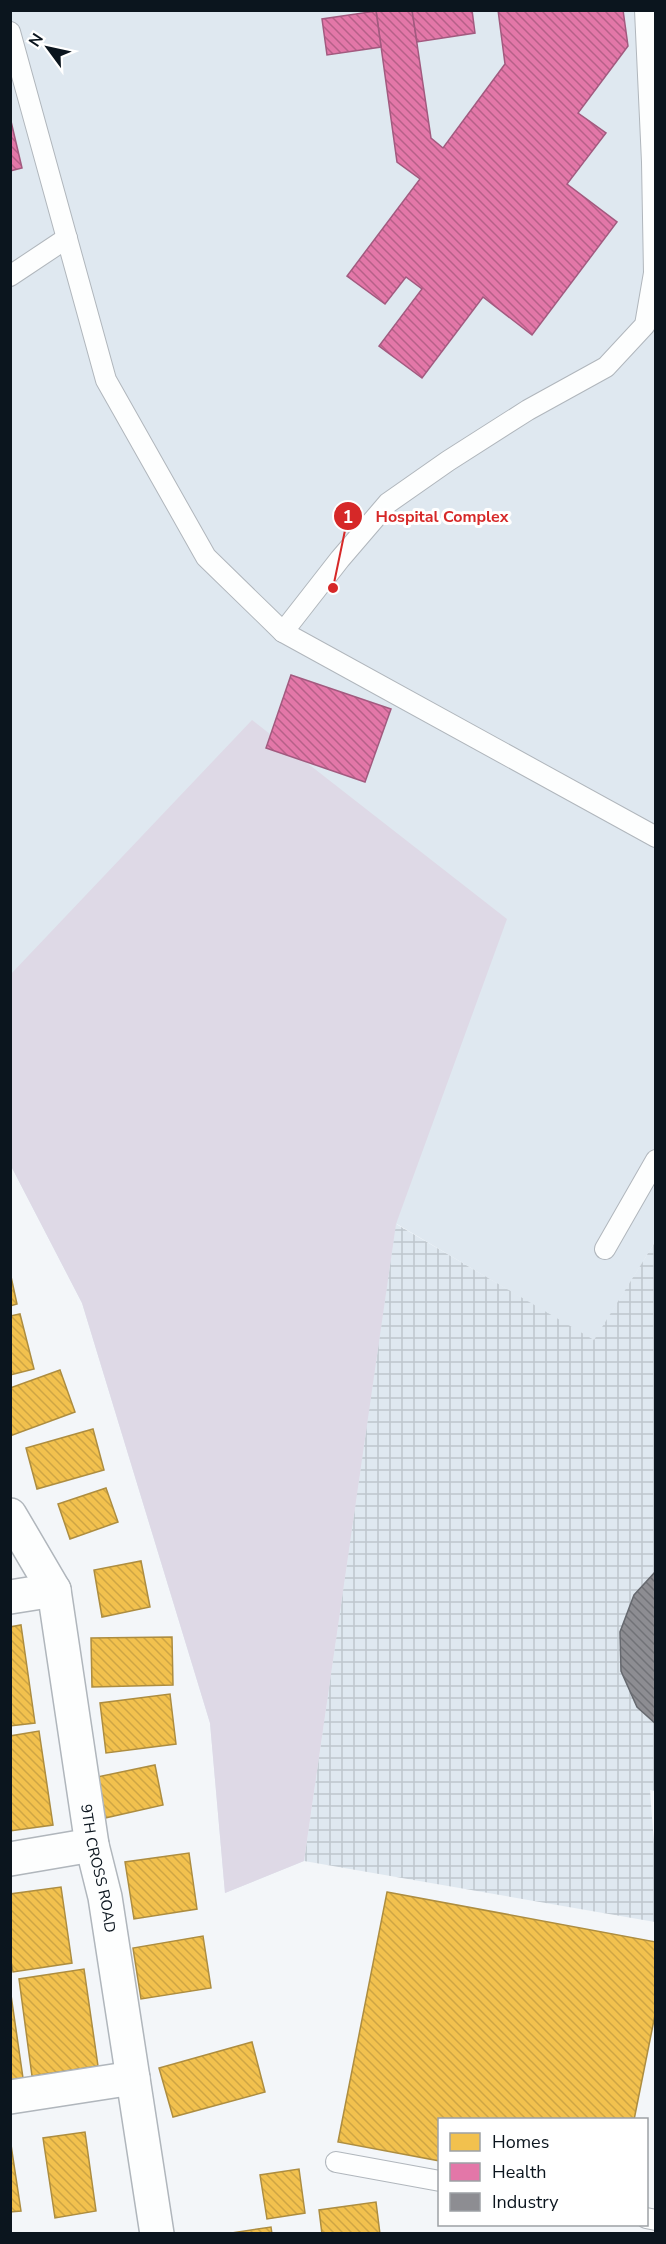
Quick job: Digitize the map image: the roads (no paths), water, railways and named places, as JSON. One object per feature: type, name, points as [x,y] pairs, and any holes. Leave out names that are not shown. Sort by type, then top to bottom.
[{"type":"street","name":"9TH CROSS ROAD","points":[[10,1515],[54,1590],[92,1845],[105,1898],[157,2234]]},
{"type":"street","points":[[10,1598],[54,1590]]},
{"type":"street","points":[[10,1859],[92,1845]]},
{"type":"street","points":[[10,2097],[133,2078]]},
{"type":"lane","points":[[283,632],[340,559],[388,503],[448,460],[528,410],[606,367],[645,325],[654,273],[654,162],[645,10]]},
{"type":"lane","points":[[10,32],[106,380],[206,557],[283,632],[656,837]]},
{"type":"lane","points":[[10,276],[67,238]]},
{"type":"lane","points":[[605,1249],[656,1160]]},
{"type":"lane","points":[[336,2162],[438,2181]]},
{"type":"place","name":"Hospital Complex","points":[[333,588]]}]
